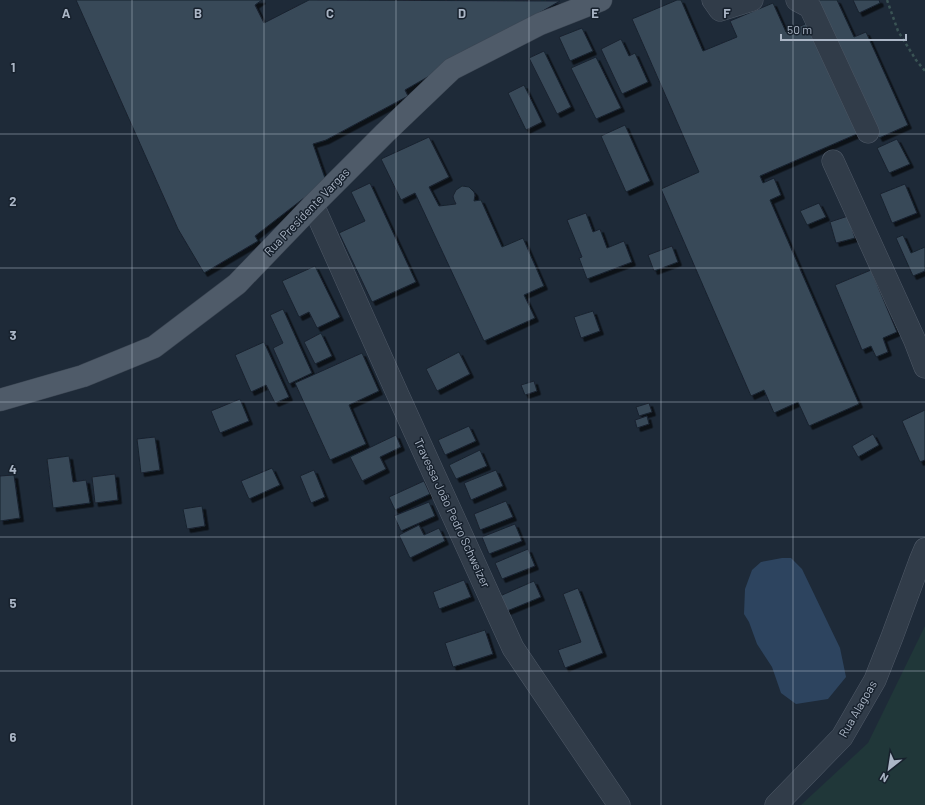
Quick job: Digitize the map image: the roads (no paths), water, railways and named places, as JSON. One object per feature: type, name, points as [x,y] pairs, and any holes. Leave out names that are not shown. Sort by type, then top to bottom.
[{"type":"main road","name":"Rua Presidente Vargas","points":[[0,400],[83,376],[154,347],[237,284],[385,133],[452,70],[540,24],[601,0]]},
{"type":"street","points":[[713,0],[720,10],[752,0]]},
{"type":"street","points":[[797,0],[810,7],[868,132]]},
{"type":"street","points":[[833,161],[925,368]]},
{"type":"street","name":"Travessa João Pedro Schweizer","points":[[313,205],[513,648],[619,805]]},
{"type":"street","name":"Rua Alagoas","points":[[776,805],[842,737],[875,680],[925,549]]},
{"type":"water","points":[[791,558],[802,569],[840,648],[846,677],[828,699],[796,704],[781,693],[772,667],[757,644],[749,622],[744,614],[745,589],[752,570],[761,562]]}]
